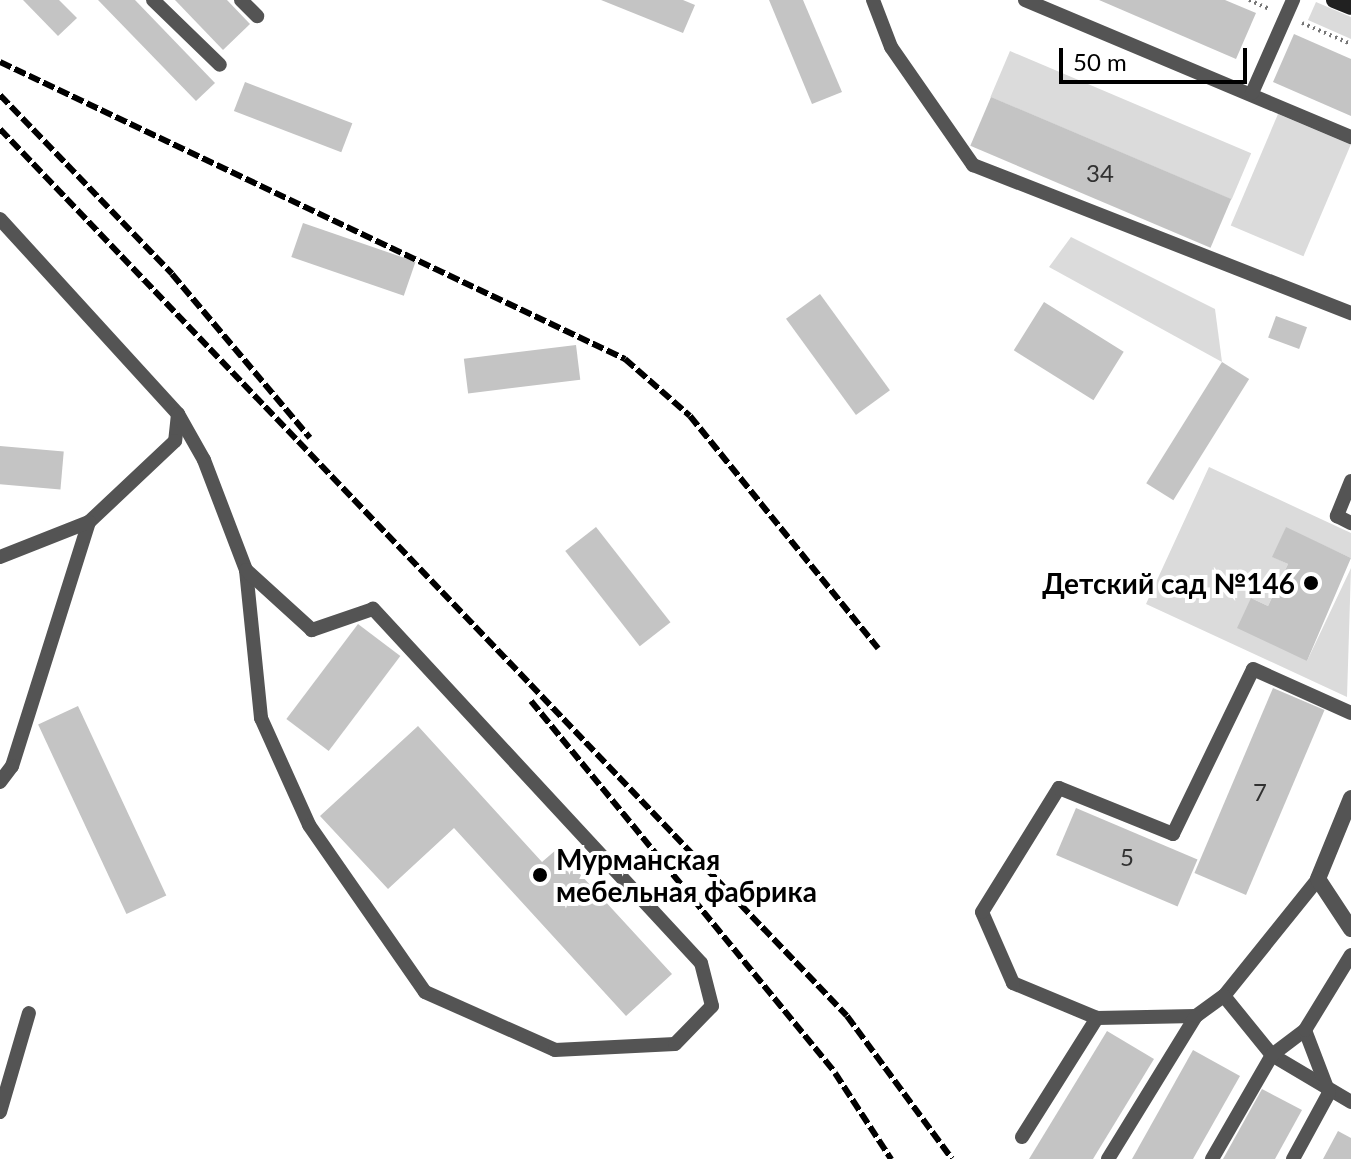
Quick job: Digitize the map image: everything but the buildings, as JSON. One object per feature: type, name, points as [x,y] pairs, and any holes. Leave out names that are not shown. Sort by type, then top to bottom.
[{"type":"street","points":[[1334,0],[1351,7]]},
{"type":"street","points":[[1351,798],[1318,879],[1351,929]]},
{"type":"lane","points":[[153,0],[220,65]]},
{"type":"lane","points":[[241,0],[257,16]]},
{"type":"lane","points":[[873,0],[891,47],[973,165],[1351,313]]},
{"type":"lane","points":[[1025,0],[1351,137]]},
{"type":"lane","points":[[1252,93],[1293,0]]},
{"type":"lane","points":[[0,219],[178,414],[204,460],[246,570],[261,718],[309,825],[425,992],[555,1050],[675,1044],[712,1006],[701,963],[373,609],[312,630],[246,570]]},
{"type":"lane","points":[[0,557],[89,522],[175,441],[178,414]]},
{"type":"lane","points":[[1351,481],[1337,516],[1351,523]]},
{"type":"lane","points":[[0,782],[12,766],[89,522]]},
{"type":"lane","points":[[1196,1016],[1097,1018],[1013,983],[982,912],[1059,788],[1173,834],[1253,669],[1351,713]]},
{"type":"lane","points":[[1108,1159],[1196,1016],[1224,996],[1318,879]]},
{"type":"lane","points":[[1212,1159],[1272,1055],[1305,1030],[1351,955]]},
{"type":"lane","points":[[1224,996],[1272,1055],[1329,1093],[1351,1102]]},
{"type":"lane","points":[[0,1112],[29,1013]]},
{"type":"lane","points":[[1022,1137],[1097,1018]]},
{"type":"lane","points":[[1293,1159],[1329,1093],[1305,1030]]},
{"type":"shaded area","points":[[1316,2],[1351,17],[1351,39],[1308,20]]},
{"type":"shaded area","points":[[1010,51],[1251,153],[1232,199],[990,97]]},
{"type":"shaded area","points":[[1278,114],[1351,145],[1303,256],[1231,225]]},
{"type":"shaded area","points":[[1071,237],[1215,309],[1222,362],[1049,267]]},
{"type":"shaded area","points":[[1209,467],[1351,533],[1351,558],[1286,528],[1273,557],[1288,564],[1268,606],[1251,598],[1307,661],[1351,568],[1347,697],[1146,604]]},
{"type":"railway","points":[[0,62],[625,359],[690,416],[878,648]]},
{"type":"railway","points":[[0,95],[172,274],[310,438]]},
{"type":"railway","points":[[0,129],[847,1016],[952,1159]]},
{"type":"railway","points":[[531,701],[835,1073],[891,1159]]},
{"type":"place","name":"Детский сад №146","points":[[1311,583]]},
{"type":"place","name":"Мурманская мебельная фабрика","points":[[540,875]]}]
